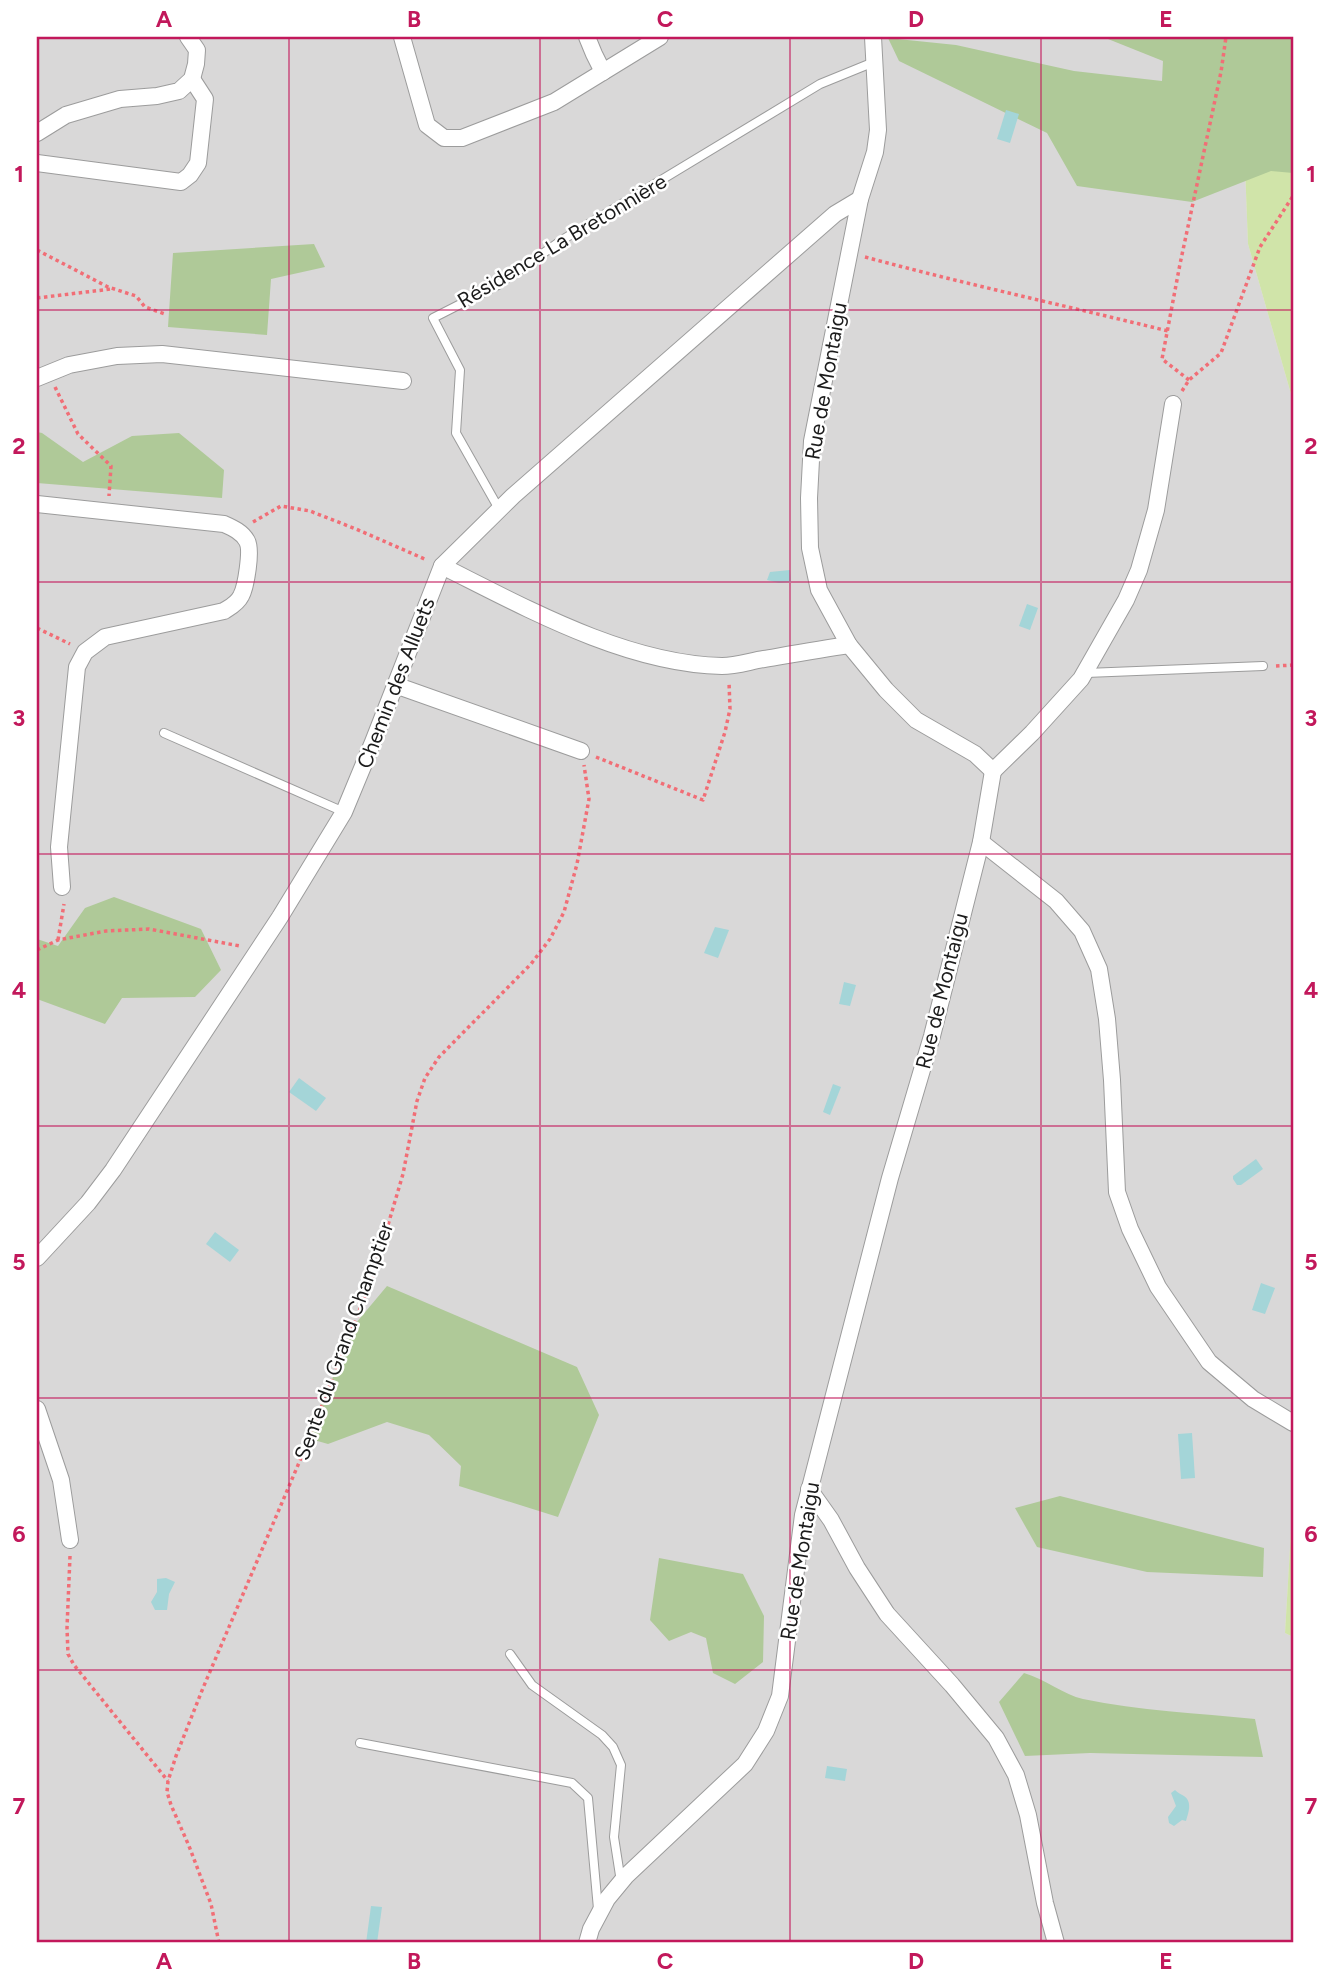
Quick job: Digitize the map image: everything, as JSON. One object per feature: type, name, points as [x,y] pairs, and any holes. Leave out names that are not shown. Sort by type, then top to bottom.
[{"type":"street","points":[[37,133],[66,115],[120,99],[158,96],[179,91],[192,79],[196,64],[197,50],[188,37]]},
{"type":"street","points":[[402,37],[427,125],[444,138],[462,138],[554,102],[660,37]]},
{"type":"street","points":[[587,37],[603,72]]},
{"type":"street","name":"Rue de Montaigu","points":[[587,1943],[598,1915],[621,1882],[745,1764],[766,1731],[779,1696],[803,1515],[809,1489],[890,1178],[932,1036],[981,842],[993,771],[975,754],[916,720],[886,690],[849,645],[819,590],[810,548],[812,441],[860,199],[875,152],[878,130],[873,37]]},
{"type":"street","points":[[37,163],[181,182],[198,163],[205,99],[192,79]]},
{"type":"street","name":"Chemin des Alluets","points":[[37,1258],[88,1203],[113,1170],[259,950],[344,812],[442,566],[499,509],[642,382],[835,214],[860,199]]},
{"type":"street","points":[[43,375],[69,365],[117,356],[162,354],[403,381]]},
{"type":"street","points":[[993,771],[1032,733],[1086,673],[1126,600],[1139,570],[1156,510],[1172,404]]},
{"type":"street","points":[[37,504],[224,524],[239,531],[250,550],[241,596],[233,606],[224,611],[105,637],[85,652],[77,667],[59,847],[61,887]]},
{"type":"street","points":[[442,566],[584,634],[681,662],[724,666],[849,645]]},
{"type":"street","points":[[395,685],[581,751]]},
{"type":"street","points":[[981,842],[1056,901],[1082,931],[1098,970],[1107,1019],[1117,1192],[1130,1230],[1158,1287],[1209,1362],[1252,1399],[1293,1423]]},
{"type":"street","points":[[37,1409],[61,1480],[70,1540]]},
{"type":"street","points":[[809,1489],[831,1520],[857,1568],[887,1614],[996,1738],[1016,1774],[1028,1815],[1045,1903],[1056,1943]]},
{"type":"lane","name":"Résidence La Bretonnière","points":[[499,509],[456,433],[460,370],[433,318],[498,285],[562,240],[820,84],[874,62]]},
{"type":"lane","points":[[1086,673],[1263,666]]},
{"type":"lane","points":[[164,733],[344,812]]},
{"type":"lane","points":[[510,1654],[532,1685],[602,1735],[614,1747],[621,1765],[614,1836],[621,1882]]},
{"type":"lane","points":[[360,1743],[572,1783],[588,1798],[598,1915]]},
{"type":"path","points":[[1189,380],[1163,359],[1222,72],[1226,37]]},
{"type":"path","points":[[1172,404],[1189,380],[1221,353],[1260,247],[1293,196]]},
{"type":"path","points":[[37,250],[113,289],[136,296],[145,307],[165,314]]},
{"type":"path","points":[[849,253],[1168,331]]},
{"type":"path","points":[[37,298],[113,289]]},
{"type":"path","points":[[43,375],[78,434],[111,466],[108,512]]},
{"type":"path","points":[[239,531],[281,506],[310,511],[442,566]]},
{"type":"path","points":[[37,628],[85,652]]},
{"type":"path","points":[[1263,666],[1293,665]]},
{"type":"path","points":[[581,751],[703,800],[730,709],[729,681],[724,666]]},
{"type":"path","name":"Sente du Grand Champtier","points":[[168,1781],[203,1688],[294,1475],[373,1276],[403,1174],[417,1101],[425,1078],[439,1057],[531,964],[550,939],[564,912],[577,864],[589,799],[581,751]]},
{"type":"path","points":[[58,940],[64,906],[61,887]]},
{"type":"path","points":[[37,950],[58,940],[106,931],[149,929],[259,950]]},
{"type":"path","points":[[70,1540],[68,1654],[168,1781],[167,1792],[171,1805],[211,1904],[219,1943]]},
{"type":"shaded area","points":[[37,37],[1240,37],[1248,244],[1293,401],[1293,1497],[1285,1633],[1293,1637],[1293,1943],[37,1943]]},
{"type":"green space","points":[[1103,37],[1293,37],[1293,173],[1271,171],[1192,202],[1077,186],[1047,133],[899,61],[888,38],[956,45],[1074,71],[1162,81],[1163,61]]},
{"type":"green space","points":[[1240,37],[1293,37],[1293,401],[1248,244]]},
{"type":"green space","points":[[314,244],[325,267],[271,279],[267,335],[168,327],[173,253]]},
{"type":"green space","points":[[37,432],[83,462],[132,436],[179,433],[224,470],[222,498],[37,483]]},
{"type":"green space","points":[[114,897],[201,929],[221,970],[195,997],[122,998],[105,1024],[37,999],[37,939],[58,946],[85,908]]},
{"type":"green space","points":[[387,1286],[577,1367],[599,1415],[558,1517],[459,1486],[461,1466],[429,1435],[387,1422],[328,1444],[307,1438],[356,1323]]},
{"type":"green space","points":[[1060,1496],[1264,1548],[1263,1577],[1147,1572],[1037,1547],[1015,1508]]},
{"type":"green space","points":[[1293,1497],[1293,1637],[1285,1633]]},
{"type":"green space","points":[[659,1558],[743,1574],[764,1616],[763,1662],[735,1684],[713,1673],[706,1638],[691,1632],[669,1641],[650,1620]]},
{"type":"green space","points":[[1024,1673],[1083,1699],[1147,1709],[1255,1719],[1263,1757],[1090,1753],[1025,1756],[999,1702]]},
{"type":"water","points":[[1006,110],[1019,114],[1010,143],[997,139]]},
{"type":"water","points":[[790,570],[791,582],[767,580],[770,572]]},
{"type":"water","points":[[1027,604],[1038,608],[1030,630],[1019,626]]},
{"type":"water","points":[[715,927],[729,930],[718,958],[704,953]]},
{"type":"water","points":[[844,982],[856,985],[850,1006],[839,1004]]},
{"type":"water","points":[[299,1078],[326,1098],[316,1111],[289,1092]]},
{"type":"water","points":[[833,1084],[841,1087],[830,1115],[823,1112]]},
{"type":"water","points":[[1256,1159],[1263,1169],[1237,1185],[1233,1176]]},
{"type":"water","points":[[215,1232],[239,1250],[230,1262],[206,1244]]},
{"type":"water","points":[[1261,1283],[1275,1288],[1265,1314],[1252,1310]]},
{"type":"water","points":[[1192,1433],[1195,1478],[1181,1479],[1178,1434]]},
{"type":"water","points":[[166,1578],[175,1582],[169,1594],[167,1610],[155,1610],[151,1602],[157,1592],[157,1579]]},
{"type":"water","points":[[827,1766],[847,1769],[845,1781],[825,1778]]},
{"type":"water","points":[[1175,1790],[1187,1799],[1189,1808],[1186,1821],[1182,1820],[1174,1826],[1169,1823],[1168,1817],[1176,1806],[1171,1793]]},
{"type":"water","points":[[371,1906],[382,1907],[377,1943],[366,1943]]}]
